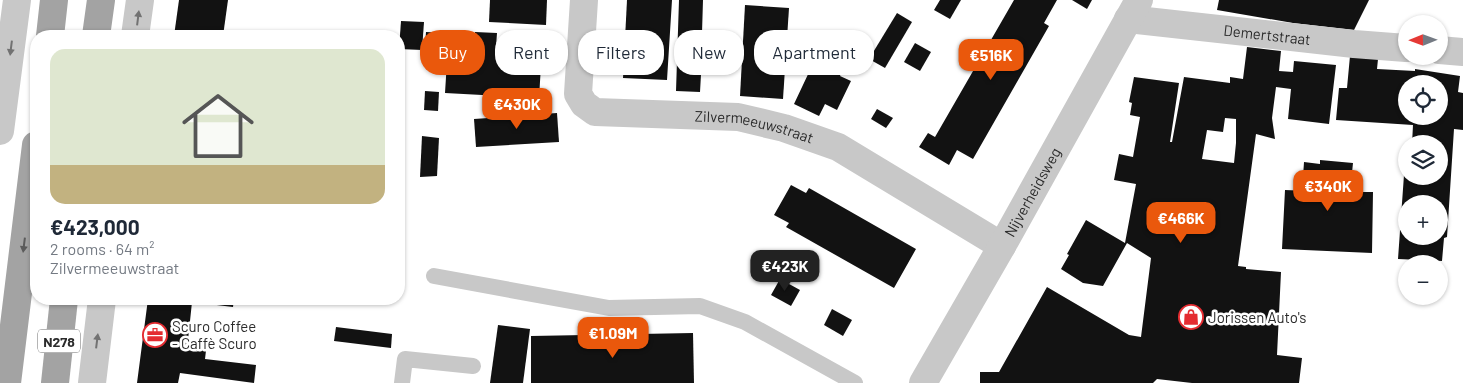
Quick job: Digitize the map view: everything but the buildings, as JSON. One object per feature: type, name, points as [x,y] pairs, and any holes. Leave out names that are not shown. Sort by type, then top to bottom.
[{"type":"main road","points":[[51,30],[54,0]]},
{"type":"main road","points":[[97,30],[101,0]]},
{"type":"main road","points":[[7,383],[30,194]]},
{"type":"main road","name":"N278","points":[[55,383],[63,305]]},
{"type":"street","points":[[0,131],[17,0]]},
{"type":"street","points":[[136,30],[140,0]]},
{"type":"street","name":"Zilvermeeuwstraat","points":[[584,0],[578,94],[584,104],[595,112],[738,117],[810,136],[838,147],[1002,246]]},
{"type":"street","name":"Nijverheidsweg","points":[[923,383],[1002,246],[1133,10]]},
{"type":"street","name":"Demertstraat","points":[[1133,10],[1354,44],[1398,47]]},
{"type":"street","points":[[1448,51],[1463,52]]},
{"type":"street","points":[[92,383],[101,305]]},
{"type":"lane","points":[[434,276],[609,308],[700,306],[745,322],[855,383]]},
{"type":"lane","points":[[402,383],[405,359],[473,366]]},
{"type":"place","name":"Jorissen Auto's","points":[[1191,317]]},
{"type":"place","name":"Scuro Coffee - Caffè Scuro","points":[[155,335]]}]
